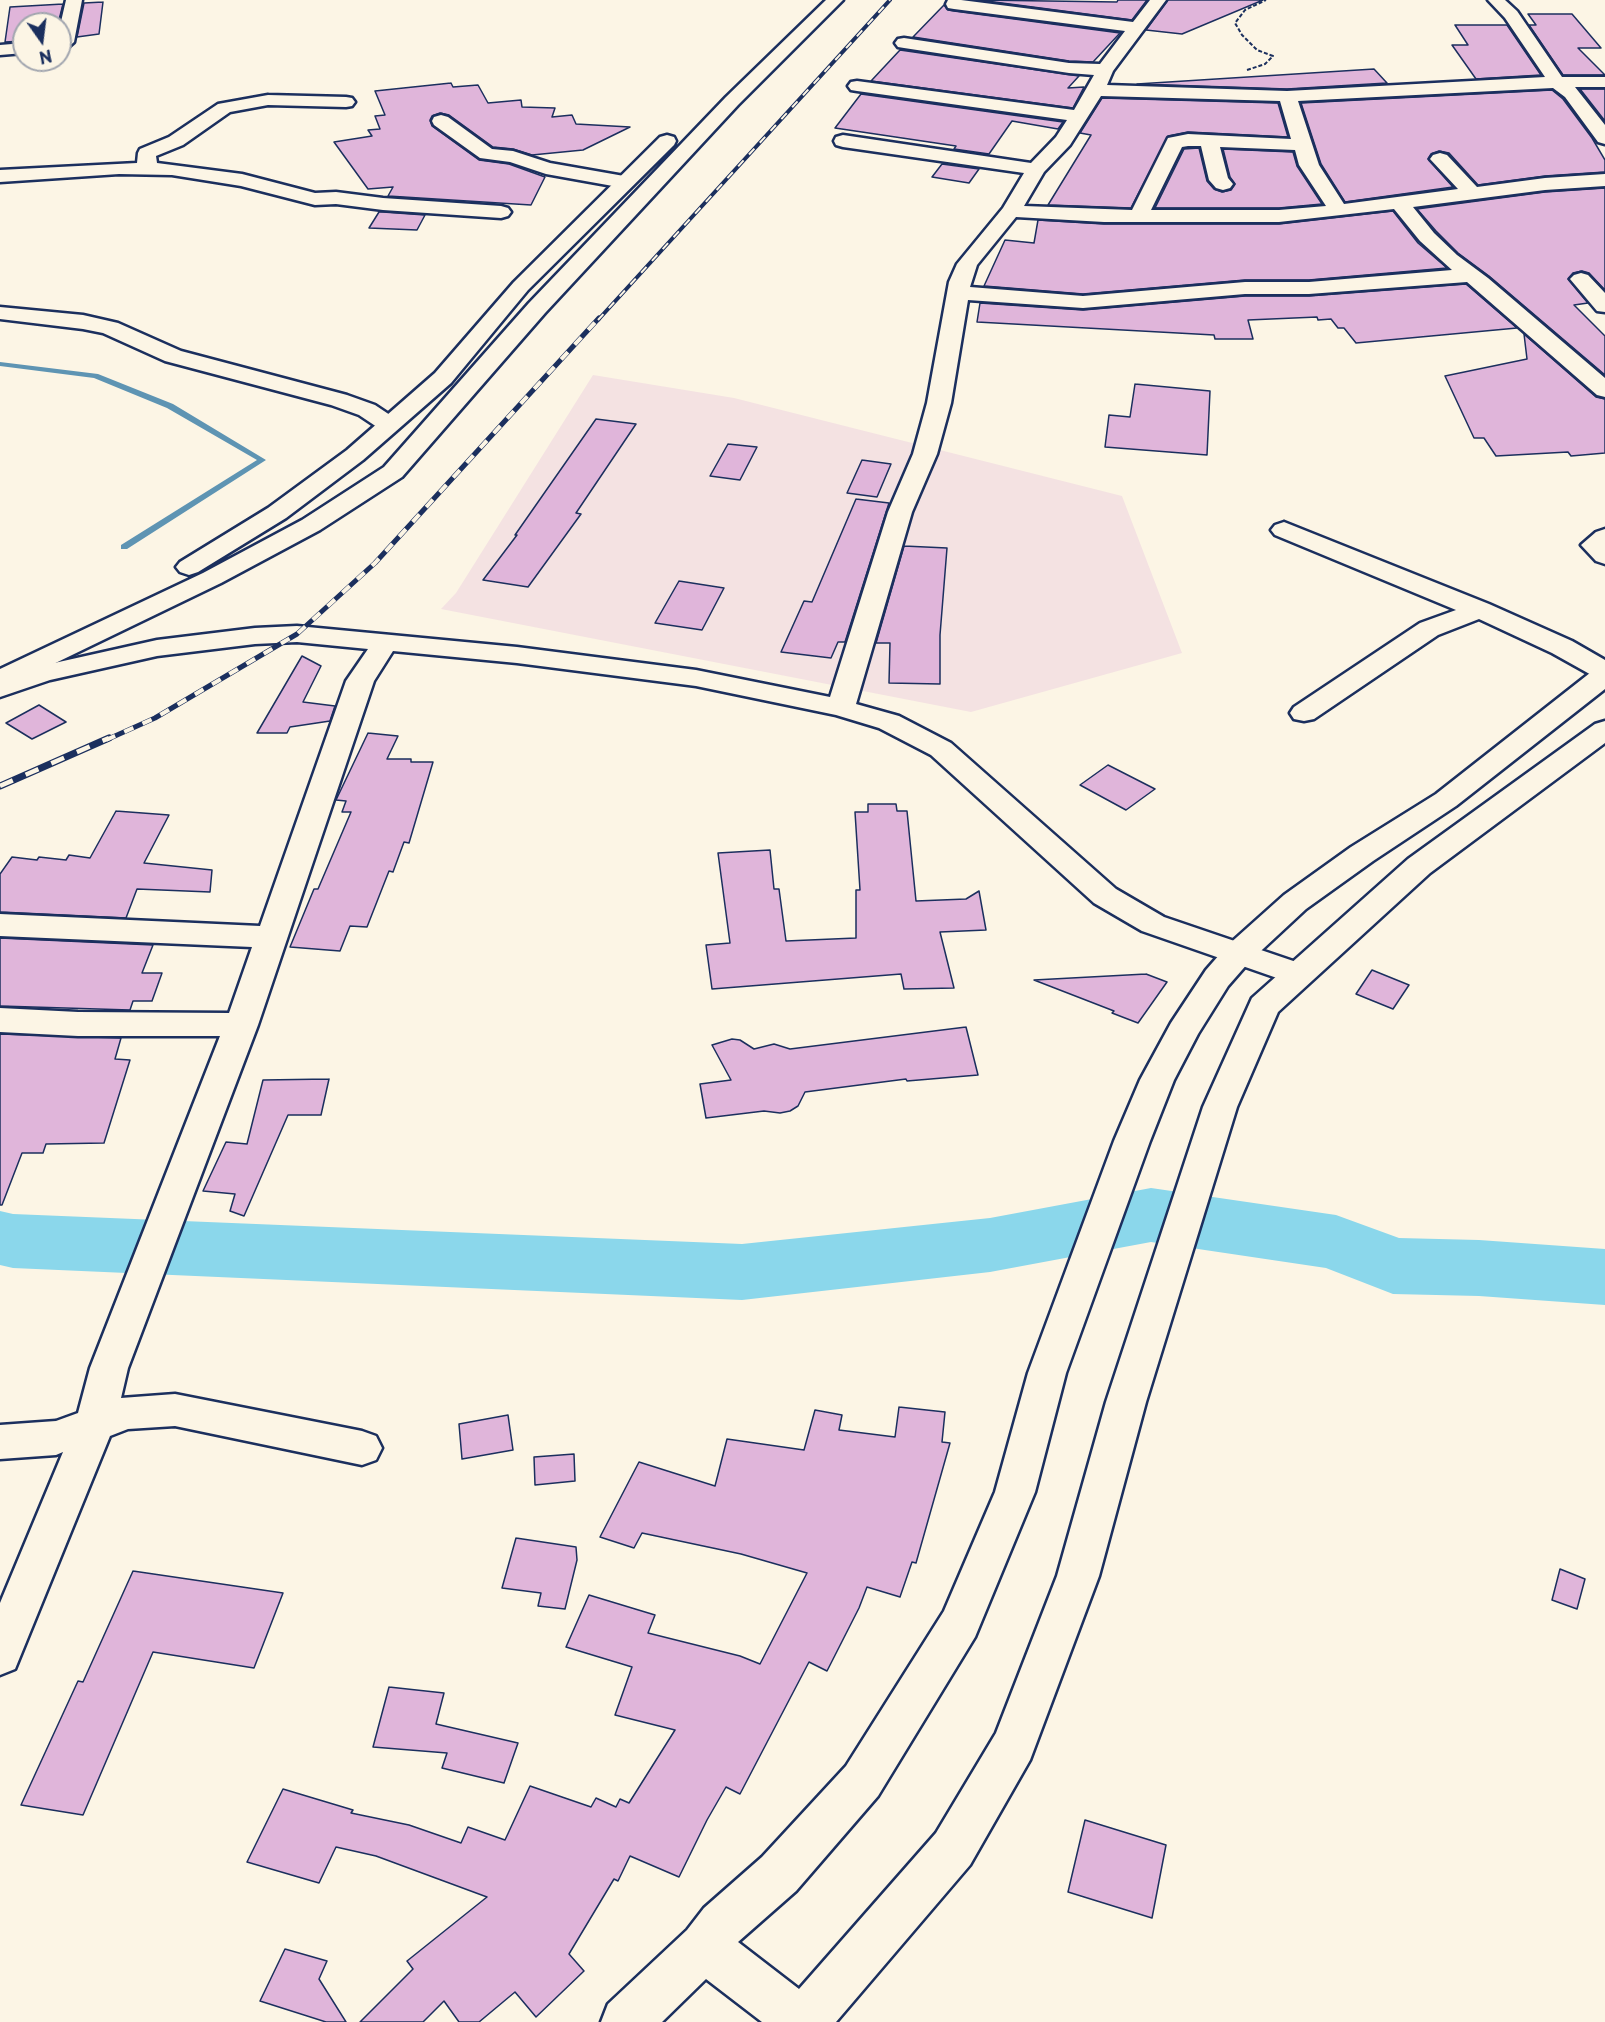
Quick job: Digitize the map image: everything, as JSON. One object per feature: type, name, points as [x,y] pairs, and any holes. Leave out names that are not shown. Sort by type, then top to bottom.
[{"type":"street","points":[[0,679],[212,578],[311,525],[393,472],[537,308],[732,101],[835,0]]},
{"type":"street","points":[[842,708],[900,512],[925,453],[939,403],[960,282],[967,264],[1011,212],[1036,170],[1063,141],[1096,90],[1105,70],[1158,0]]},
{"type":"street","points":[[1496,0],[1526,35],[1557,82],[1570,93],[1605,138]]},
{"type":"street","points":[[954,4],[1138,28]]},
{"type":"street","points":[[0,659],[177,575],[276,513],[355,454],[457,365],[521,286],[798,7]]},
{"type":"street","points":[[904,43],[1069,68],[1105,70]]},
{"type":"street","points":[[1096,90],[1287,96],[1557,82],[1605,82]]},
{"type":"street","points":[[857,86],[1079,116]]},
{"type":"street","points":[[1287,96],[1309,165],[1339,210]]},
{"type":"street","points":[[147,168],[147,153],[176,141],[224,108],[268,100],[346,102]]},
{"type":"street","points":[[441,121],[487,154],[513,157],[546,168],[624,182]]},
{"type":"street","points":[[843,141],[1036,170]]},
{"type":"street","points":[[1209,141],[1223,184]]},
{"type":"street","points":[[1139,215],[1175,142],[1303,145]]},
{"type":"street","points":[[1440,159],[1472,194]]},
{"type":"street","points":[[0,176],[79,170],[172,169],[242,180],[315,199],[336,198],[383,204],[501,212]]},
{"type":"street","points":[[1011,212],[1187,218],[1279,216],[1545,184],[1605,180]]},
{"type":"street","points":[[383,204],[418,189]]},
{"type":"street","points":[[1399,203],[1427,237],[1450,259],[1472,275],[1605,390]]},
{"type":"street","points":[[959,292],[1083,302],[1245,288],[1309,288],[1472,275]]},
{"type":"street","points":[[1581,279],[1605,306]]},
{"type":"street","points":[[0,313],[82,322],[110,328],[173,356],[339,400],[367,410],[388,424]]},
{"type":"street","points":[[626,2022],[704,1947],[721,1925],[779,1874],[862,1781],[960,1623],[1015,1492],[1047,1372],[1132,1141],[1157,1080],[1183,1031],[1217,978],[1238,954],[1295,902],[1362,854],[1446,800],[1605,673],[1562,647],[1480,610],[1284,530]]},
{"type":"street","points":[[1605,537],[1594,545],[1605,556]]},
{"type":"street","points":[[1304,713],[1429,629],[1480,610]]},
{"type":"street","points":[[0,689],[42,674],[157,648],[245,637],[297,634],[517,655],[696,678],[842,708],[889,722],[941,749],[1105,896],[1154,924],[1297,974]]},
{"type":"street","points":[[0,1655],[96,1422],[109,1368],[241,1025],[360,681],[385,643]]},
{"type":"street","points":[[704,1947],[802,2022],[953,1849],[1014,1745],[1078,1576],[1126,1402],[1220,1107],[1264,1006],[1419,866],[1605,730]]},
{"type":"street","points":[[0,926],[272,937]]},
{"type":"street","points":[[0,1020],[78,1024],[241,1025]]},
{"type":"street","points":[[0,1442],[56,1437],[127,1413],[175,1410],[362,1448]]},
{"type":"path","points":[[1234,95],[1224,85],[1234,74],[1265,64],[1273,56],[1257,50],[1242,35],[1235,23],[1245,10],[1266,0]]},
{"type":"shaded area","points":[[593,375],[734,398],[1122,496],[1182,653],[971,712],[441,609],[456,593]]},
{"type":"building","points":[[979,0],[1117,2],[1118,0],[1147,0],[1132,20]]},
{"type":"building","points":[[1168,0],[1263,0],[1182,34],[1146,30]]},
{"type":"building","points":[[103,2],[99,34],[77,37],[84,3]]},
{"type":"building","points":[[63,4],[61,12],[12,12],[12,42],[5,42],[10,7]]},
{"type":"building","points":[[944,5],[948,10],[954,11],[1120,33],[1093,62],[1069,61],[913,37]]},
{"type":"building","points":[[1528,14],[1572,14],[1601,48],[1578,48],[1605,75],[1563,75],[1529,25],[1536,25]]},
{"type":"building","points":[[1455,25],[1507,25],[1541,75],[1476,79],[1452,45],[1468,45]]},
{"type":"building","points":[[900,50],[1079,76],[1068,88],[1084,87],[1073,108],[871,81]]},
{"type":"building","points":[[1374,69],[1387,83],[1287,89],[1137,84]]},
{"type":"building","points":[[451,83],[453,87],[478,85],[488,103],[521,100],[522,107],[555,108],[552,117],[572,115],[576,124],[630,127],[583,150],[532,155],[513,149],[493,147],[449,115],[440,113],[432,116],[430,120],[432,126],[479,160],[509,164],[545,177],[531,205],[388,196],[393,187],[368,189],[334,142],[372,136],[368,130],[380,129],[375,116],[385,115],[375,91]]},
{"type":"building","points":[[1580,89],[1605,89],[1605,121]]},
{"type":"building","points":[[1552,90],[1563,99],[1592,138],[1605,160],[1605,172],[1545,176],[1478,185],[1449,153],[1439,151],[1431,154],[1428,159],[1453,187],[1345,202],[1321,164],[1301,103]]},
{"type":"building","points":[[861,94],[1063,122],[1058,129],[1012,121],[989,154],[954,149],[956,146],[835,128]]},
{"type":"building","points":[[1102,98],[1278,103],[1288,137],[1188,132],[1168,136],[1131,208],[1048,205],[1091,135],[1080,133]]},
{"type":"building","points":[[1199,148],[1207,181],[1214,189],[1222,192],[1231,190],[1235,184],[1230,177],[1223,149],[1293,152],[1297,166],[1322,204],[1279,208],[1155,208],[1184,149]]},
{"type":"building","points":[[942,164],[979,169],[969,183],[932,177]]},
{"type":"building","points":[[1605,188],[1605,290],[1589,273],[1582,271],[1573,273],[1568,279],[1588,303],[1574,305],[1605,336],[1605,375],[1489,276],[1458,253],[1417,209],[1545,192]]},
{"type":"building","points":[[1393,211],[1418,243],[1447,268],[1309,280],[1245,280],[1083,294],[984,286],[1005,240],[1034,243],[1038,220],[1104,224],[1279,224]]},
{"type":"building","points":[[379,212],[425,215],[417,230],[369,228]]},
{"type":"building","points":[[1466,284],[1517,328],[1356,343],[1344,328],[1338,328],[1331,319],[1318,320],[1317,317],[1248,320],[1253,339],[1215,339],[1214,335],[977,322],[980,303],[1083,310],[1245,296],[1309,296]]},
{"type":"building","points":[[1524,334],[1596,397],[1605,399],[1605,453],[1571,456],[1568,452],[1496,456],[1484,438],[1474,438],[1445,376],[1527,359]]},
{"type":"building","points":[[1135,384],[1210,391],[1207,455],[1105,447],[1109,415],[1130,417]]},
{"type":"building","points":[[596,419],[636,424],[576,513],[581,514],[528,587],[483,580],[517,535],[515,535]]},
{"type":"building","points":[[728,444],[757,447],[740,480],[710,476]]},
{"type":"building","points":[[862,460],[891,464],[877,497],[847,493]]},
{"type":"building","points":[[856,499],[889,503],[845,642],[838,642],[831,658],[781,652],[804,601],[812,602]]},
{"type":"building","points":[[904,546],[947,548],[940,635],[940,684],[889,683],[890,643],[876,643]]},
{"type":"building","points":[[679,581],[724,588],[702,630],[655,623]]},
{"type":"building","points":[[302,656],[321,666],[303,702],[335,706],[330,721],[290,727],[287,733],[257,733]]},
{"type":"building","points":[[39,705],[66,722],[32,739],[6,723]]},
{"type":"building","points":[[368,733],[398,736],[387,759],[433,762],[409,843],[404,842],[393,872],[389,871],[367,927],[350,926],[340,951],[290,947],[314,889],[318,889],[351,812],[342,812],[346,801],[336,800]]},
{"type":"building","points":[[1108,765],[1155,789],[1126,810],[1080,785]]},
{"type":"building","points":[[868,804],[896,804],[897,811],[907,811],[916,901],[966,899],[979,891],[986,930],[940,932],[954,988],[904,989],[901,974],[712,989],[706,945],[730,943],[718,853],[770,850],[774,889],[779,889],[786,941],[856,938],[856,890],[860,890],[855,812],[868,812]]},
{"type":"building","points":[[116,811],[169,815],[144,863],[212,870],[210,892],[137,889],[126,918],[0,912],[0,874],[12,857],[66,860],[69,855],[90,858]]},
{"type":"building","points":[[0,938],[153,945],[142,973],[162,973],[152,1001],[133,1001],[130,1010],[0,1006]]},
{"type":"building","points":[[1372,970],[1409,985],[1393,1009],[1356,994]]},
{"type":"building","points":[[1146,974],[1167,982],[1138,1023],[1112,1013],[1114,1011],[1034,980]]},
{"type":"building","points":[[966,1027],[978,1075],[907,1081],[906,1079],[805,1092],[798,1106],[790,1111],[780,1113],[764,1111],[706,1118],[700,1084],[731,1080],[712,1045],[732,1039],[740,1040],[754,1049],[774,1044],[790,1049]]},
{"type":"building","points":[[0,1034],[121,1038],[115,1059],[130,1060],[104,1143],[46,1144],[43,1153],[22,1153],[2,1205],[0,1205]]},
{"type":"building","points":[[329,1079],[321,1115],[288,1115],[244,1216],[230,1211],[235,1194],[203,1191],[226,1142],[247,1144],[263,1080]]},
{"type":"building","points":[[899,1407],[945,1412],[942,1442],[950,1443],[916,1563],[912,1562],[900,1597],[867,1587],[859,1608],[827,1671],[809,1662],[740,1794],[726,1787],[679,1877],[630,1856],[618,1881],[614,1879],[569,1954],[584,1971],[536,2017],[515,1992],[479,2022],[459,2022],[444,2001],[423,2022],[360,2022],[413,1969],[407,1961],[487,1897],[376,1856],[336,1847],[319,1883],[247,1862],[283,1789],[353,1810],[351,1813],[409,1825],[461,1843],[468,1827],[505,1840],[530,1786],[591,1807],[596,1798],[616,1807],[620,1799],[629,1803],[675,1730],[615,1715],[632,1667],[566,1647],[589,1595],[655,1615],[648,1633],[740,1656],[760,1664],[807,1573],[741,1554],[642,1533],[634,1548],[600,1537],[639,1462],[715,1486],[727,1439],[804,1450],[815,1410],[842,1415],[839,1430],[895,1437]]},
{"type":"building","points":[[508,1415],[513,1450],[462,1459],[459,1424]]},
{"type":"building","points":[[574,1454],[575,1481],[535,1485],[534,1457]]},
{"type":"building","points":[[516,1538],[576,1547],[577,1560],[565,1609],[538,1606],[541,1593],[502,1588]]},
{"type":"building","points":[[1560,1569],[1585,1579],[1577,1609],[1552,1600]]},
{"type":"building","points":[[133,1571],[283,1593],[254,1668],[153,1652],[83,1815],[21,1805],[78,1681],[83,1682]]},
{"type":"building","points":[[389,1687],[444,1693],[436,1724],[518,1743],[504,1783],[442,1768],[447,1753],[373,1747]]},
{"type":"building","points":[[1085,1820],[1166,1845],[1152,1918],[1068,1892]]},
{"type":"building","points":[[285,1949],[327,1961],[319,1979],[346,2022],[326,2022],[260,2001]]},
{"type":"waterway","points":[[0,364],[95,376],[170,406],[262,460],[124,547]]},
{"type":"waterway","points":[[0,1238],[13,1241],[742,1272],[990,1245],[1151,1215],[1336,1242],[1393,1266],[1479,1268],[1605,1277]]},
{"type":"railway","points":[[598,320],[890,0]]},
{"type":"railway","points":[[106,740],[155,718],[297,634],[375,563],[599,318]]},
{"type":"railway","points":[[0,786],[109,738]]}]
